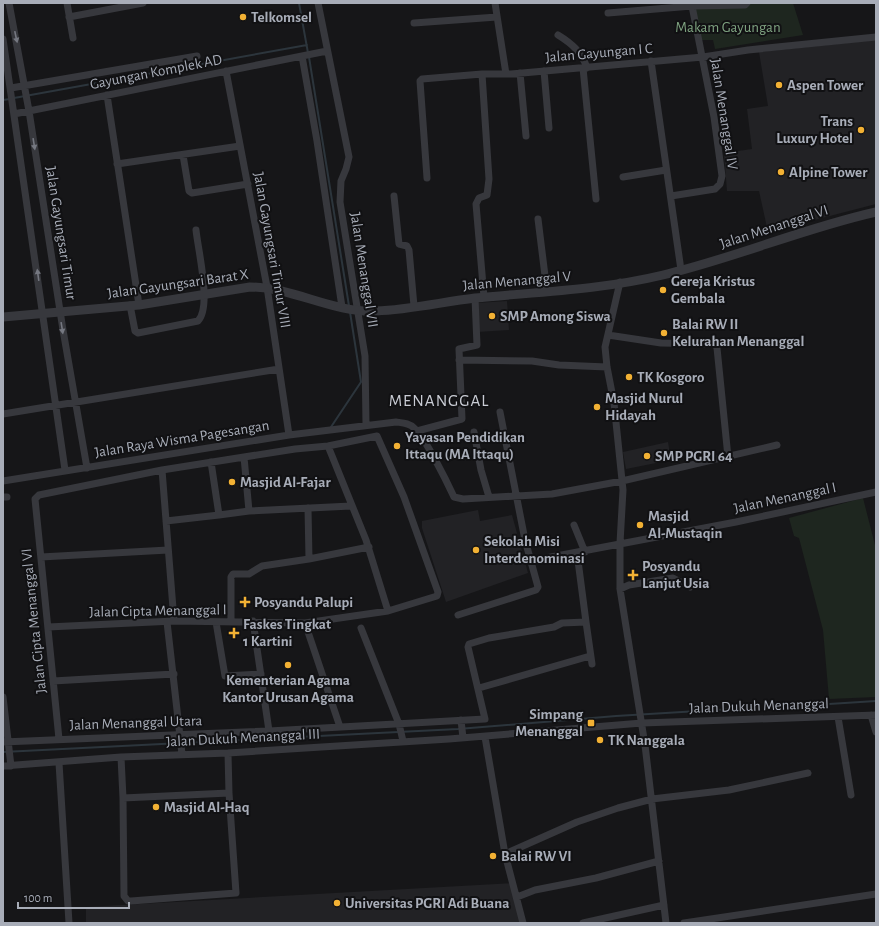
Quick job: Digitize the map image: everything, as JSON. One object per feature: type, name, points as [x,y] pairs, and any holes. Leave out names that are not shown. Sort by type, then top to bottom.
[{"type":"street","name":"Jalan Gayungsari Timur","points":[[9,3],[26,89],[60,313],[87,468]]},
{"type":"street","points":[[67,3],[73,38]]},
{"type":"street","points":[[69,17],[141,3]]},
{"type":"street","name":"Jalan Menanggal VII","points":[[318,3],[349,157],[341,181],[340,202],[350,309],[365,356],[366,425]]},
{"type":"street","points":[[495,3],[506,74]]},
{"type":"street","points":[[608,13],[692,6],[745,5],[747,3]]},
{"type":"street","name":"Jalan Menanggal IV","points":[[671,196],[715,189],[720,184],[722,176],[714,117],[692,6]]},
{"type":"street","points":[[414,23],[497,17]]},
{"type":"street","points":[[558,35],[578,51],[584,58],[596,199]]},
{"type":"street","name":"Jalan Gayungan I C","points":[[427,178],[421,80],[482,74],[506,74],[585,68],[876,38]]},
{"type":"street","name":"Jalan Gayungsari Timur","points":[[3,39],[44,314],[65,470]]},
{"type":"street","name":"Gayungan Komplek AD","points":[[14,111],[107,95],[327,51]]},
{"type":"street","points":[[11,91],[197,56]]},
{"type":"street","points":[[304,56],[317,141],[350,309]]},
{"type":"street","points":[[651,61],[681,270]]},
{"type":"street","name":"Jalan Gayungsari Timur VIII","points":[[226,71],[267,287],[289,435]]},
{"type":"street","points":[[544,71],[549,128]]},
{"type":"street","points":[[520,73],[526,136]]},
{"type":"street","points":[[482,74],[489,179],[487,195],[478,198],[476,204],[484,297]]},
{"type":"street","points":[[107,95],[135,305],[135,331],[138,333],[198,321],[203,312],[204,294],[196,230]]},
{"type":"street","points":[[117,164],[240,146]]},
{"type":"street","points":[[183,154],[189,191],[192,193],[248,184]]},
{"type":"street","points":[[623,177],[666,170]]},
{"type":"street","points":[[394,196],[398,244],[407,246],[410,250],[414,306]]},
{"type":"street","name":"Jalan Menanggal VI","points":[[681,270],[752,250],[832,223],[876,212]]},
{"type":"street","points":[[538,219],[547,292]]},
{"type":"street","name":"Jalan Menanggal V","points":[[350,309],[377,311],[475,298],[547,292],[620,282],[681,270]]},
{"type":"street","points":[[620,282],[605,347],[614,403],[622,481],[620,589],[642,719],[659,861],[662,905],[666,923]]},
{"type":"street","name":"Jalan Gayungsari Barat X","points":[[3,317],[135,305],[236,288],[267,287],[350,309]]},
{"type":"street","points":[[475,298],[477,345],[460,348],[459,360],[462,419],[417,431],[454,497],[463,499],[552,494],[622,481],[777,445]]},
{"type":"street","points":[[608,335],[616,338],[661,343],[715,344],[717,348],[722,386],[728,457]]},
{"type":"street","points":[[459,360],[532,361],[559,365],[607,367]]},
{"type":"street","points":[[3,414],[279,369]]},
{"type":"street","points":[[458,615],[536,590],[538,586],[530,562],[515,496],[500,412]]},
{"type":"street","name":"Jalan Raya Wisma Pagesangan","points":[[3,481],[289,435],[366,425],[396,422],[407,424],[417,431]]},
{"type":"street","points":[[474,432],[481,470],[489,497]]},
{"type":"street","name":"Jalan Cipta Menanggal I","points":[[48,627],[170,621],[252,621],[305,623],[388,611],[437,596],[438,592],[404,497],[377,436],[328,446]]},
{"type":"street","points":[[182,752],[170,621],[168,550],[162,470],[328,446],[368,547],[388,611]]},
{"type":"street","points":[[244,457],[249,511]]},
{"type":"street","points":[[211,462],[219,515]]},
{"type":"street","name":"Jalan Cipta Menanggal VI","points":[[59,740],[35,499],[41,494],[162,470]]},
{"type":"street","name":"Jalan Menanggal I","points":[[530,562],[620,543],[736,522],[876,492]]},
{"type":"street","points":[[166,521],[249,511],[351,506]]},
{"type":"street","points":[[308,508],[309,560]]},
{"type":"street","points":[[574,525],[581,552],[586,622],[592,664]]},
{"type":"street","points":[[231,622],[232,575],[249,574],[266,565],[309,560],[368,547]]},
{"type":"street","points":[[41,557],[168,550]]},
{"type":"street","points":[[620,589],[629,585],[673,578],[690,587]]},
{"type":"street","points":[[252,621],[269,731]]},
{"type":"street","points":[[216,622],[225,676],[261,674]]},
{"type":"street","points":[[586,622],[562,623],[555,627],[489,638],[469,644],[468,648],[479,688],[590,656]]},
{"type":"street","points":[[305,623],[340,727]]},
{"type":"street","points":[[361,628],[399,724],[402,741]]},
{"type":"street","points":[[53,681],[174,674]]},
{"type":"street","name":"Jalan Menanggal Utara","points":[[6,743],[181,737],[340,727],[461,722],[485,719],[479,688]]},
{"type":"street","points":[[3,697],[6,743],[11,765]]},
{"type":"street","points":[[874,715],[876,732]]},
{"type":"street","name":"Jalan Dukuh Menanggal","points":[[485,737],[642,719],[838,717],[874,715]]},
{"type":"street","points":[[838,717],[851,795]]},
{"type":"street","points":[[461,722],[463,737]]},
{"type":"street","name":"Jalan Dukuh Menanggal III","points":[[3,766],[58,763],[182,752],[228,753],[463,737],[485,737]]},
{"type":"street","points":[[485,737],[505,854],[523,923]]},
{"type":"street","points":[[121,757],[124,896],[128,901],[131,901],[236,893],[229,793],[228,753]]},
{"type":"street","points":[[58,763],[69,923]]},
{"type":"street","points":[[505,854],[595,815],[652,799],[729,790],[808,773]]},
{"type":"street","points":[[123,798],[229,793]]},
{"type":"street","points":[[517,897],[535,890],[596,878],[659,861]]},
{"type":"street","points":[[684,923],[876,894]]},
{"type":"street","points":[[583,923],[662,905]]},
{"type":"shaded area","points":[[876,40],[876,204],[768,232],[759,191],[727,191],[724,153],[752,149],[747,109],[768,106],[759,52]]},
{"type":"shaded area","name":"SMP Among Siswa","points":[[507,301],[509,330],[477,332],[476,303]]},
{"type":"shaded area","name":"SMP PGRI 64","points":[[668,442],[671,460],[626,469],[623,452]]},
{"type":"shaded area","name":"Sekolah Misi Interdenominasi","points":[[478,510],[480,521],[512,515],[528,573],[446,602],[422,528],[422,521]]},
{"type":"shaded area","name":"Universitas PGRI Adi Buana","points":[[513,883],[522,923],[86,923],[86,907]]},
{"type":"green space","name":"Makam Gayungan","points":[[750,3],[793,3],[803,35],[715,49],[713,40],[702,40],[695,8],[749,6]]},
{"type":"green space","points":[[863,498],[876,549],[876,697],[829,699],[823,630],[799,538],[794,536],[789,518]]},
{"type":"waterway","points":[[299,3],[308,53]]},
{"type":"waterway","points":[[14,98],[307,45]]},
{"type":"waterway","points":[[309,57],[349,306]]},
{"type":"waterway","points":[[3,100],[10,99]]},
{"type":"waterway","points":[[331,427],[361,382],[350,312]]},
{"type":"waterway","points":[[782,707],[876,701]]},
{"type":"waterway","points":[[3,752],[458,729],[616,716],[748,708]]},
{"type":"place","name":"Telkomsel","points":[[243,17]]},
{"type":"place","name":"Aspen Tower","points":[[779,85]]},
{"type":"place","name":"Trans Luxury Hotel","points":[[861,130]]},
{"type":"place","name":"Alpine Tower","points":[[781,172]]},
{"type":"place","name":"Gereja Kristus Gembala","points":[[663,290]]},
{"type":"place","name":"SMP Among Siswa","points":[[492,316]]},
{"type":"place","name":"Balai RW II Kelurahan Menanggal","points":[[664,333]]},
{"type":"place","name":"TK Kosgoro","points":[[629,377]]},
{"type":"place","name":"Masjid Nurul Hidayah","points":[[597,407]]},
{"type":"place","name":"Yayasan Pendidikan Ittaqu (MA Ittaqu)","points":[[397,446]]},
{"type":"place","name":"SMP PGRI 64","points":[[647,456]]},
{"type":"place","name":"Masjid Al-Fajar","points":[[232,482]]},
{"type":"place","name":"Masjid Al-Mustaqin","points":[[640,525]]},
{"type":"place","name":"Sekolah Misi Interdenominasi","points":[[476,550]]},
{"type":"place","name":"Posyandu Lanjut Usia","points":[[633,575]]},
{"type":"place","name":"Posyandu Palupi","points":[[245,602]]},
{"type":"place","name":"Faskes Tingkat 1 Kartini","points":[[234,633]]},
{"type":"place","name":"Kementerian Agama Kantor Urusan Agama","points":[[288,665]]},
{"type":"place","name":"Simpang Menanggal","points":[[591,723]]},
{"type":"place","name":"TK Nanggala","points":[[600,740]]},
{"type":"place","name":"Masjid Al-Haq","points":[[156,807]]},
{"type":"place","name":"Balai RW VI","points":[[493,856]]},
{"type":"place","name":"Universitas PGRI Adi Buana","points":[[337,903]]},
{"type":"district","name":"MENANGGAL","points":[[439,400]]}]
